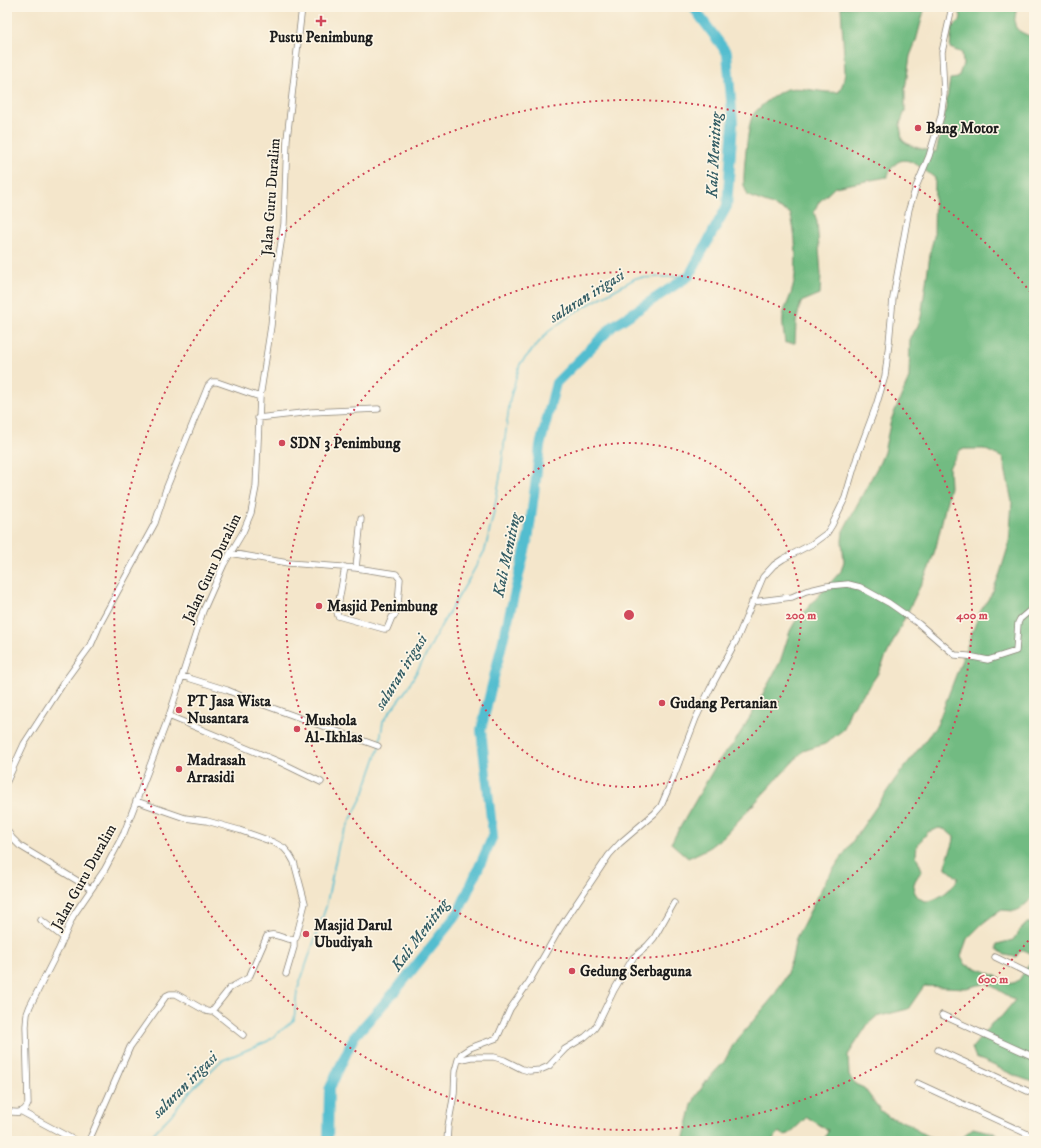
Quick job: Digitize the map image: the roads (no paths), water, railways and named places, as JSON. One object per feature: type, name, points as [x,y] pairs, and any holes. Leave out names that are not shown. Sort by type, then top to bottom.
[{"type":"street","name":"Jalan Guru Duralim","points":[[22,1112],[28,1104],[27,1014],[32,1000],[64,938],[73,916],[110,861],[124,833],[169,716],[203,611],[230,553],[247,522],[253,503],[256,483],[260,397],[284,224],[287,139],[302,7]]},
{"type":"street","points":[[447,1141],[448,1126],[454,1101],[455,1071],[461,1054],[470,1048],[497,1038],[510,1009],[529,982],[560,928],[609,855],[620,843],[656,813],[661,806],[696,718],[733,646],[763,577],[774,565],[783,559],[819,540],[827,533],[832,525],[844,498],[885,376],[890,343],[893,298],[909,209],[916,187],[929,156],[941,116],[944,94],[942,52],[952,7]]},
{"type":"street","points":[[7,782],[24,744],[64,682],[91,645],[101,622],[155,523],[166,489],[208,386],[212,382],[217,382],[260,397]]},
{"type":"street","points":[[258,418],[310,412],[378,409]]},
{"type":"street","points":[[356,568],[361,519]]},
{"type":"street","points":[[230,553],[275,561],[356,568],[396,573],[400,580],[397,610],[387,629],[338,616],[337,613],[344,567]]},
{"type":"street","points":[[752,602],[792,597],[806,591],[827,586],[848,584],[860,587],[889,603],[919,624],[952,654],[988,660],[1016,651],[1018,623],[1020,619],[1034,607]]},
{"type":"street","points":[[182,676],[227,690],[378,746]]},
{"type":"street","points":[[169,716],[282,763],[320,782]]},
{"type":"street","points":[[136,801],[185,818],[239,830],[273,842],[284,848],[294,862],[305,903],[297,936],[294,939],[294,947],[286,974]]},
{"type":"street","points":[[7,830],[20,846],[91,889]]},
{"type":"street","points":[[458,1060],[471,1057],[494,1057],[529,1071],[540,1070],[550,1066],[565,1049],[585,1037],[594,1029],[633,958],[654,938],[674,903]]},
{"type":"street","points":[[41,920],[64,938]]},
{"type":"street","points":[[213,1011],[230,988],[248,978],[267,936],[273,934],[291,940],[294,939]]},
{"type":"street","points":[[995,957],[1034,976]]},
{"type":"street","points":[[88,1141],[130,1047],[166,996],[174,994],[206,1011],[213,1011],[243,1035]]},
{"type":"street","points":[[942,1015],[1034,1057]]},
{"type":"street","points":[[938,1050],[1034,1094]]},
{"type":"street","points":[[917,1083],[1034,1137]]},
{"type":"street","points":[[7,1111],[16,1113],[22,1112],[76,1141]]},
{"type":"waterway","name":"Kali Meniting","points":[[328,1141],[329,1090],[354,1037],[397,989],[458,913],[493,836],[481,730],[529,534],[540,446],[556,383],[613,326],[689,276],[727,206],[733,123],[727,53],[693,7]]},
{"type":"waterway","name":"saluran irigasi","points":[[146,1141],[171,1115],[192,1089],[221,1061],[268,1041],[294,1020],[297,991],[326,907],[339,843],[363,795],[379,748],[383,721],[407,689],[442,624],[485,550],[500,477],[510,399],[520,364],[548,332],[575,312],[636,278],[689,276]]},
{"type":"place","name":"Pustu Penimbung","points":[[321,21]]},
{"type":"place","name":"Bang Motor","points":[[918,128]]},
{"type":"place","name":"SDN 3 Penimbung","points":[[282,443]]},
{"type":"place","name":"Masjid Penimbung","points":[[319,606]]},
{"type":"place","name":"Gudang Pertanian","points":[[662,703]]},
{"type":"place","name":"PT Jasa Wista Nusantara","points":[[179,710]]},
{"type":"place","name":"Mushola Al-Ikhlas","points":[[297,729]]},
{"type":"place","name":"Madrasah Arrasidi","points":[[179,769]]},
{"type":"place","name":"Masjid Darul Ubudiyah","points":[[306,934]]},
{"type":"place","name":"Gedung Serbaguna","points":[[572,971]]}]
